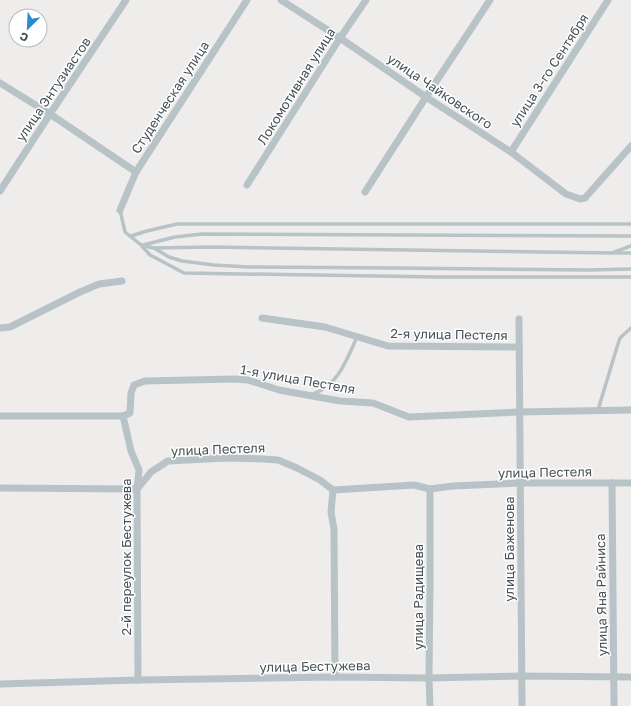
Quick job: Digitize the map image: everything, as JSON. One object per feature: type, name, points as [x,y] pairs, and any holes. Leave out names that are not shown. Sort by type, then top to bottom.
[{"type":"street","name":"улица Энтузиастов","points":[[0,191],[126,0]]},
{"type":"street","name":"Студенческая улица","points":[[120,210],[136,172],[247,0]]},
{"type":"street","name":"улица Чайковского","points":[[281,0],[511,152],[566,194],[580,199],[585,198],[631,146]]},
{"type":"street","name":"Локомотивная улица","points":[[248,185],[340,38],[366,0]]},
{"type":"street","points":[[365,192],[490,0]]},
{"type":"street","name":"улица 3-го Сентября","points":[[511,152],[608,0]]},
{"type":"street","points":[[0,83],[50,114],[136,172]]},
{"type":"street","points":[[0,328],[10,327],[99,284],[122,281]]},
{"type":"street","name":"2-я улица Пестеля","points":[[262,318],[325,327],[388,346],[519,347]]},
{"type":"street","name":"улица Баженова","points":[[519,319],[522,706]]},
{"type":"street","name":"1-я улица Пестеля","points":[[123,416],[130,414],[131,393],[134,385],[144,381],[234,379],[248,380],[279,390],[340,401],[373,403],[409,417],[519,412],[631,410]]},
{"type":"street","points":[[0,416],[123,416]]},
{"type":"street","name":"2-й переулок Бестужева","points":[[123,416],[131,451],[139,470],[137,489],[138,680]]},
{"type":"street","name":"улица Пестеля","points":[[137,489],[151,472],[168,461],[226,458],[278,460],[320,480],[333,490],[414,484],[430,489],[453,486],[520,483],[631,483]]},
{"type":"street","name":"улица Яна Райниса","points":[[612,483],[614,706]]},
{"type":"street","points":[[0,488],[137,489]]},
{"type":"street","name":"улица Радищева","points":[[430,489],[430,706]]},
{"type":"street","points":[[333,490],[331,512],[334,529],[335,678]]},
{"type":"street","name":"улица Бестужева","points":[[0,684],[138,680],[522,676],[631,677]]},
{"type":"lane","points":[[120,210],[125,232],[141,245],[150,255],[184,273],[438,277],[631,277]]},
{"type":"lane","points":[[131,236],[177,224],[631,224]]},
{"type":"lane","points":[[141,245],[175,237],[202,234],[631,236]]},
{"type":"lane","points":[[141,245],[153,248],[212,247],[631,253]]},
{"type":"lane","points":[[612,253],[631,246]]},
{"type":"lane","points":[[153,248],[169,257],[182,261],[248,267],[505,270],[631,269]]},
{"type":"lane","points":[[598,410],[616,347],[620,338],[631,328]]},
{"type":"lane","points":[[308,395],[320,392],[334,380],[343,367],[357,337]]}]
